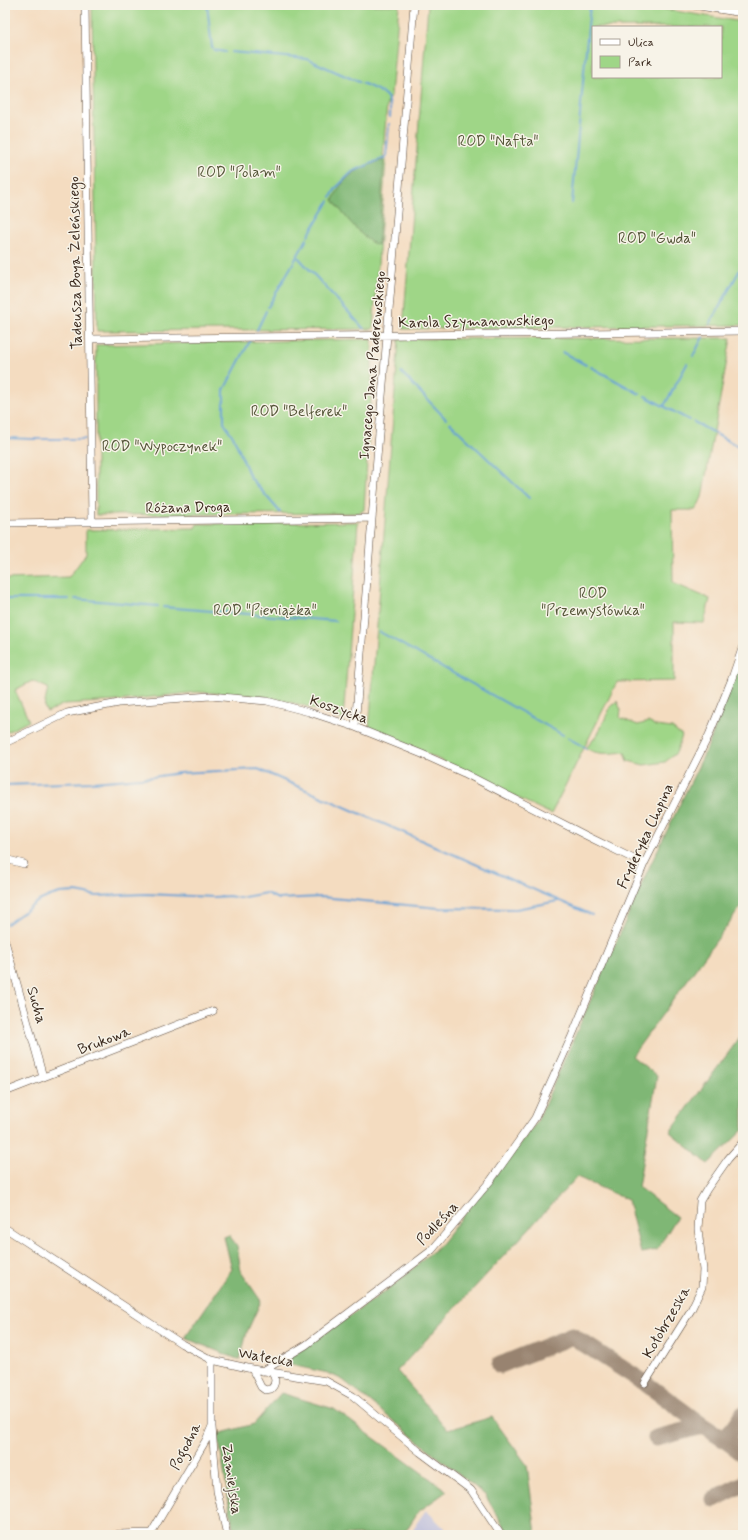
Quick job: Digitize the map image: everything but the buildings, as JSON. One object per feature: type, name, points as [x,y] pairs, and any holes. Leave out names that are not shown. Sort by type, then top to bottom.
[{"type":"street","name":"Tadeusza Boya Żeleńskiego","points":[[85,5],[92,521]]},
{"type":"street","name":"Ignacego Jana Paderewskiego","points":[[355,727],[414,5]]},
{"type":"street","points":[[693,5],[743,13]]},
{"type":"street","name":"Karola Szymanowskiego","points":[[90,339],[388,334],[743,331]]},
{"type":"street","name":"Różana Droga","points":[[5,522],[372,518]]},
{"type":"street","name":"Fryderyka Chopina","points":[[571,1038],[644,864],[709,735],[731,681],[743,646]]},
{"type":"street","name":"Koszycka","points":[[5,743],[67,713],[119,703],[210,696],[267,701],[309,712],[355,727],[422,754],[464,773],[644,864]]},
{"type":"street","points":[[5,859],[24,864]]},
{"type":"street","name":"Sucha","points":[[5,940],[43,1077]]},
{"type":"street","name":"Brukowa","points":[[5,1092],[213,1011]]},
{"type":"street","name":"Podleśna","points":[[263,1371],[306,1345],[432,1250],[491,1180],[535,1118],[571,1038]]},
{"type":"street","name":"Kołobrzeska","points":[[645,1383],[691,1310],[702,1287],[703,1270],[698,1229],[700,1201],[728,1158],[743,1142]]},
{"type":"street","name":"Wałecka","points":[[5,1228],[176,1340],[212,1360],[272,1373],[326,1381],[353,1396],[420,1452],[471,1490],[501,1535]]},
{"type":"street","name":"Pogodna","points":[[151,1534],[206,1440],[212,1426],[212,1360]]},
{"type":"street","points":[[252,1369],[260,1386],[265,1390],[271,1389],[274,1384],[275,1379],[272,1373]]},
{"type":"street","name":"Zamiejska","points":[[212,1426],[217,1491],[227,1535]]},
{"type":"street","points":[[116,1535],[151,1534]]},
{"type":"shaded area","points":[[426,1510],[451,1535],[413,1535],[416,1524]]},
{"type":"green space","name":"ROD \"Polam\"","points":[[92,5],[399,5],[391,95],[387,104],[383,155],[386,161],[373,329],[97,331]]},
{"type":"green space","points":[[428,5],[638,5],[743,22],[743,325],[403,329]]},
{"type":"green space","points":[[384,160],[378,245],[360,233],[333,200],[342,185],[353,174],[360,169]]},
{"type":"green space","name":"ROD \"Przemysłówka\"","points":[[731,338],[702,497],[696,510],[672,510],[673,583],[710,599],[704,623],[674,622],[674,681],[617,682],[551,814],[415,748],[369,730],[399,339]]},
{"type":"green space","points":[[372,339],[372,380],[364,510],[359,513],[96,515],[96,345]]},
{"type":"green space","name":"ROD \"Pieniążka\"","points":[[358,522],[343,720],[302,705],[270,698],[197,692],[118,701],[64,704],[47,712],[44,707],[48,688],[32,681],[15,690],[29,721],[5,733],[5,579],[69,577],[86,554],[86,530],[195,528],[197,524]]},
{"type":"green space","points":[[743,653],[743,904],[632,1056],[657,1076],[638,1187],[677,1217],[657,1250],[641,1253],[628,1200],[577,1177],[397,1371],[448,1430],[492,1417],[527,1465],[536,1534],[542,1535],[509,1535],[485,1495],[343,1380],[328,1373],[282,1363],[393,1286],[441,1244],[537,1122],[647,872],[709,744]]},
{"type":"green space","points":[[617,701],[621,710],[620,718],[638,725],[648,722],[656,726],[672,728],[682,736],[676,753],[665,762],[644,765],[628,761],[625,752],[600,753],[590,751],[586,748],[598,734],[610,708]]},
{"type":"green space","points":[[743,1033],[743,1130],[708,1164],[670,1132]]},
{"type":"green space","points":[[229,1235],[237,1246],[241,1272],[261,1301],[247,1332],[240,1360],[185,1338],[232,1269],[224,1237]]},
{"type":"green space","points":[[281,1393],[334,1409],[447,1491],[418,1512],[403,1535],[234,1535],[218,1434],[254,1424]]},
{"type":"waterway","points":[[207,5],[212,47],[214,50],[225,52]]},
{"type":"waterway","points":[[572,203],[590,5]]},
{"type":"waterway","points":[[231,52],[307,59],[359,82]]},
{"type":"waterway","points":[[362,83],[384,94],[389,103],[390,117]]},
{"type":"waterway","points":[[331,197],[336,188],[352,172],[386,157],[389,124]]},
{"type":"waterway","points":[[308,236],[329,201]]},
{"type":"waterway","points":[[268,307],[307,239]]},
{"type":"waterway","points":[[297,256],[364,329]]},
{"type":"waterway","points":[[710,324],[743,264]]},
{"type":"waterway","points":[[257,330],[266,311]]},
{"type":"waterway","points":[[693,356],[703,337]]},
{"type":"waterway","points":[[250,341],[224,390],[224,423],[234,438],[250,477],[280,512]]},
{"type":"waterway","points":[[562,352],[586,365]]},
{"type":"waterway","points":[[664,406],[687,364]]},
{"type":"waterway","points":[[591,367],[640,394]]},
{"type":"waterway","points":[[401,372],[446,419]]},
{"type":"waterway","points":[[645,396],[689,420]]},
{"type":"waterway","points":[[694,422],[743,449]]},
{"type":"waterway","points":[[450,423],[529,498]]},
{"type":"waterway","points":[[5,438],[85,439]]},
{"type":"waterway","points":[[5,599],[69,599]]},
{"type":"waterway","points":[[75,599],[158,606]]},
{"type":"waterway","points":[[163,607],[336,621]]},
{"type":"waterway","points":[[380,632],[563,735]]},
{"type":"waterway","points":[[568,738],[586,748]]},
{"type":"waterway","points":[[5,785],[93,782],[153,777],[179,773],[258,769],[592,915]]},
{"type":"waterway","points":[[7,924],[39,901],[60,893],[76,892],[97,896],[145,894],[214,897],[229,896],[239,898],[266,893],[278,899],[321,897],[439,908],[516,909],[558,901]]},
{"type":"taxiway","points":[[500,1365],[572,1336],[645,1383],[703,1426],[725,1440]]},
{"type":"taxiway","points":[[743,1414],[725,1440],[743,1453]]},
{"type":"taxiway","points":[[656,1438],[703,1426]]},
{"type":"taxiway","points":[[714,1499],[743,1484]]},
{"type":"park label","name":"ROD \"Nafta\"","points":[[498,141]]},
{"type":"park label","name":"ROD \"Gwda\"","points":[[657,238]]},
{"type":"park label","name":"ROD \"Belferek\"","points":[[299,411]]},
{"type":"park label","name":"ROD \"Wypoczynek\"","points":[[162,446]]}]
